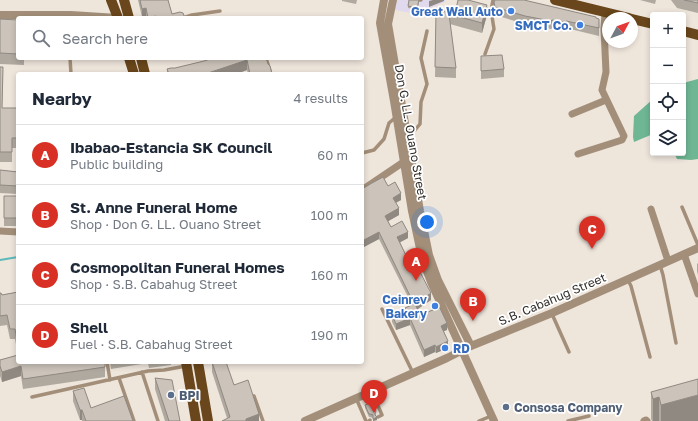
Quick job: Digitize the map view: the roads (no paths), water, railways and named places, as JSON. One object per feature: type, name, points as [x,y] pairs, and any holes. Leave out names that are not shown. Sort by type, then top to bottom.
[{"type":"main road","points":[[111,0],[117,16]]},
{"type":"main road","points":[[124,0],[128,16]]},
{"type":"main road","points":[[555,0],[572,2],[605,12]]},
{"type":"main road","points":[[638,20],[650,23]]},
{"type":"main road","points":[[686,32],[698,35]]},
{"type":"main road","points":[[130,60],[133,72]]},
{"type":"main road","points":[[142,60],[144,72]]},
{"type":"main road","points":[[186,364],[196,421]]},
{"type":"main road","points":[[198,364],[208,421]]},
{"type":"street","name":"Don G. LL. Ouano Street","points":[[384,0],[380,23],[406,134],[413,193]]},
{"type":"street","name":"Don G. LL. Ouano Street","points":[[393,0],[388,24],[398,101],[396,116],[404,161],[429,255],[434,281],[462,350],[493,418]]},
{"type":"street","points":[[0,15],[87,16]]},
{"type":"street","points":[[578,154],[622,140],[624,138],[602,90],[606,72],[605,48]]},
{"type":"street","points":[[572,114],[606,100]]},
{"type":"street","points":[[364,189],[404,161]]},
{"type":"street","points":[[651,209],[668,261]]},
{"type":"street","points":[[0,231],[16,232]]},
{"type":"street","name":"S.B. Cabahug Street","points":[[305,421],[471,346],[552,313],[698,248]]},
{"type":"street","points":[[684,254],[698,294]]},
{"type":"street","name":"Don G. LL. Ouano Street","points":[[434,281],[471,346]]},
{"type":"lane","points":[[485,54],[494,29],[491,10],[493,0]]},
{"type":"lane","points":[[478,7],[491,10]]},
{"type":"lane","points":[[189,16],[220,11]]},
{"type":"lane","points":[[406,134],[415,130],[420,124],[421,102],[427,84],[421,58],[427,31]]},
{"type":"lane","points":[[70,60],[71,72]]},
{"type":"lane","points":[[267,60],[270,72]]},
{"type":"lane","points":[[364,152],[374,150],[384,139],[389,123],[396,116]]},
{"type":"lane","points":[[682,207],[698,245]]},
{"type":"lane","points":[[660,265],[676,343]]},
{"type":"lane","points":[[627,279],[631,286],[650,357]]},
{"type":"lane","points":[[382,309],[413,373]]},
{"type":"lane","points":[[552,313],[569,352]]},
{"type":"lane","points":[[108,364],[110,380]]},
{"type":"lane","points":[[32,397],[142,372],[164,370],[186,364]]},
{"type":"lane","points":[[142,372],[158,421]]},
{"type":"lane","points":[[119,378],[134,421]]},
{"type":"lane","points":[[372,391],[382,415],[378,417]]},
{"type":"lane","points":[[254,396],[264,421]]},
{"type":"lane","points":[[356,398],[368,421]]},
{"type":"lane","points":[[568,421],[589,416]]},
{"type":"lane","points":[[479,421],[493,418]]},
{"type":"waterway","points":[[0,260],[16,257]]},
{"type":"place","name":"Great Wall Auto","points":[[511,11]]},
{"type":"place","name":"SMCT Co.","points":[[580,25]]},
{"type":"place","name":"Cosmopolitan Funeral Homes","points":[[592,249]]},
{"type":"place","name":"Ibabao-Estancia SK Council","points":[[416,281]]},
{"type":"place","name":"Ceinrev Bakery","points":[[435,306]]},
{"type":"place","name":"St. Anne Funeral Home","points":[[473,321]]},
{"type":"place","name":"RD","points":[[445,348]]},
{"type":"place","name":"BPI","points":[[171,395]]},
{"type":"place","name":"Consosa Company","points":[[506,407]]},
{"type":"place","name":"Shell","points":[[374,413]]}]
